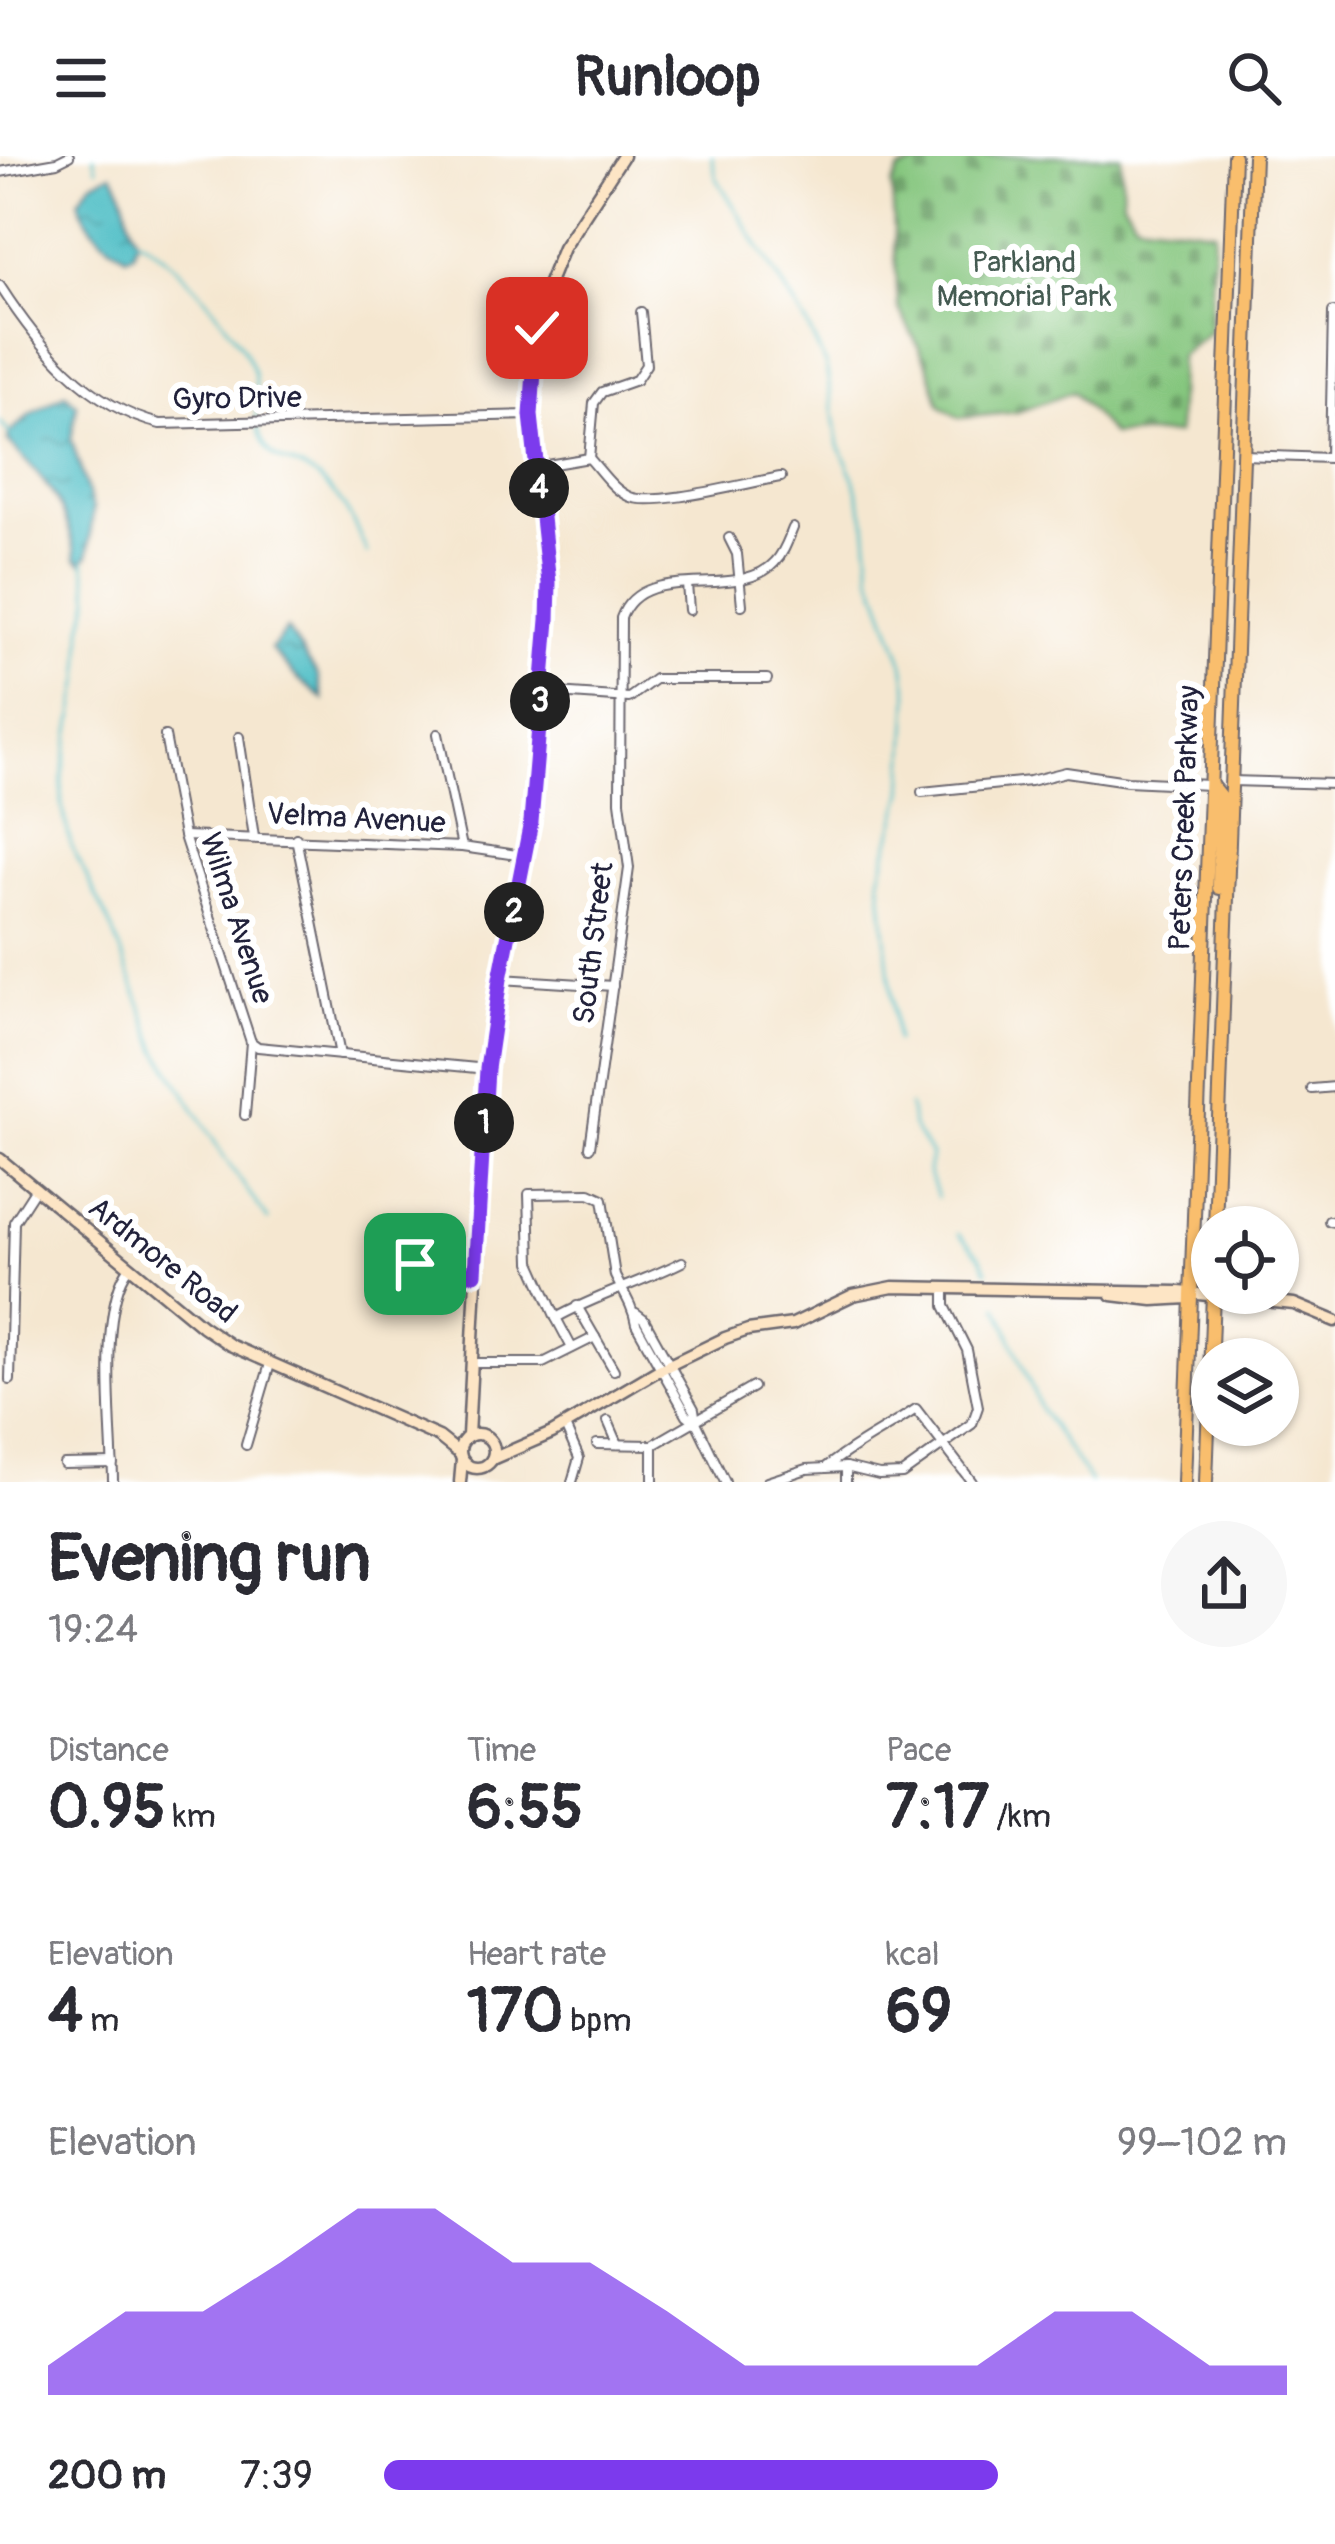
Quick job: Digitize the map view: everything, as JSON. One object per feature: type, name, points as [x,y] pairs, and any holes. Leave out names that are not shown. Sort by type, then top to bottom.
[{"type":"main road","name":"Peters Creek Parkway","points":[[1194,1206],[1234,156]]},
{"type":"main road","name":"Peters Creek Parkway","points":[[1216,1206],[1254,156]]},
{"type":"main road","points":[[1233,173],[1236,293],[1250,296]]},
{"type":"main road","points":[[1213,682],[1219,691],[1219,778],[1231,781]]},
{"type":"main road","points":[[1210,784],[1220,796],[1219,891],[1226,917]]},
{"type":"main road","name":"Peters Creek Parkway","points":[[1184,1482],[1191,1296]]},
{"type":"main road","points":[[1206,1482],[1212,1314]]},
{"type":"street","points":[[0,172],[69,156]]},
{"type":"street","points":[[462,1482],[487,1069],[525,856],[549,583],[531,415],[537,328],[550,275],[623,156]]},
{"type":"street","name":"Gyro Drive","points":[[0,286],[33,338],[134,418],[160,424],[531,415]]},
{"type":"street","points":[[640,312],[646,365],[636,380],[602,392],[594,403],[590,458],[612,486],[634,499],[658,499],[781,477]]},
{"type":"street","points":[[1243,455],[1330,458],[1333,312]]},
{"type":"street","points":[[536,467],[590,458]]},
{"type":"street","points":[[689,610],[688,584],[741,577],[775,563],[793,528]]},
{"type":"street","points":[[729,538],[737,554],[742,605]]},
{"type":"street","name":"South Street","points":[[590,1148],[629,868],[620,801],[621,618],[626,602],[649,589],[688,584]]},
{"type":"street","points":[[541,692],[629,698],[656,679],[767,680]]},
{"type":"street","points":[[438,734],[462,847]]},
{"type":"street","name":"Wilma Avenue","points":[[165,736],[184,836],[251,1042],[245,1115]]},
{"type":"street","points":[[239,736],[254,837]]},
{"type":"street","points":[[922,792],[1030,781],[1066,772],[1127,781],[1210,784]]},
{"type":"street","points":[[1231,781],[1335,784]]},
{"type":"street","name":"Velma Avenue","points":[[184,836],[462,847],[525,856]]},
{"type":"street","points":[[296,838],[340,1055]]},
{"type":"street","points":[[500,979],[613,986]]},
{"type":"street","points":[[251,1042],[258,1047],[487,1069]]},
{"type":"street","points":[[1312,1089],[1335,1087]]},
{"type":"street","name":"Ardmore Road","points":[[0,1159],[202,1327],[270,1364],[466,1445]]},
{"type":"street","points":[[10,1380],[5,1335],[14,1222],[36,1188]]},
{"type":"street","points":[[573,1348],[531,1262],[529,1194],[590,1193],[603,1199],[611,1261],[636,1324],[666,1367],[725,1482]]},
{"type":"street","points":[[556,1318],[682,1262]]},
{"type":"street","points":[[384,1263],[475,1274]]},
{"type":"street","points":[[113,1482],[111,1314],[117,1286],[130,1267]]},
{"type":"street","points":[[767,1482],[791,1472],[846,1467],[895,1479],[972,1424],[978,1407],[964,1338],[945,1306],[945,1288]]},
{"type":"street","points":[[462,1482],[492,1459],[565,1426],[666,1367],[748,1330],[808,1319],[867,1290],[945,1288],[1154,1300],[1191,1296]]},
{"type":"street","points":[[577,1306],[614,1370]]},
{"type":"street","points":[[1299,1306],[1335,1321]]},
{"type":"street","points":[[470,1364],[543,1364],[595,1337]]},
{"type":"street","points":[[246,1445],[270,1364]]},
{"type":"street","points":[[597,1444],[652,1445],[754,1387]]},
{"type":"street","points":[[824,1468],[864,1437],[916,1409],[972,1482]]},
{"type":"street","points":[[608,1421],[618,1444]]},
{"type":"street","points":[[565,1426],[579,1458],[572,1482]]},
{"type":"street","points":[[492,1459],[493,1444]]},
{"type":"street","points":[[466,1445],[518,1447]]},
{"type":"street","points":[[466,1445],[475,1469]]},
{"type":"street","points":[[652,1445],[653,1482]]},
{"type":"street","points":[[64,1464],[113,1463]]},
{"type":"street","points":[[846,1467],[846,1482]]},
{"type":"green space","name":"Parkland Memorial Park","points":[[934,156],[1121,156],[1123,201],[1136,221],[1214,230],[1209,332],[1179,356],[1177,434],[1112,435],[1073,392],[1017,412],[959,418],[940,405],[928,365],[898,307],[892,185],[899,171]]},
{"type":"water","points":[[112,173],[137,239],[133,253],[126,256],[91,226],[79,200],[91,183]]},
{"type":"water","points":[[65,394],[77,404],[71,439],[93,509],[88,556],[81,562],[52,493],[8,441],[9,434],[31,414]]},
{"type":"water","points":[[287,629],[318,676],[323,699],[271,649]]},
{"type":"waterway","points":[[94,156],[97,168]]},
{"type":"waterway","points":[[712,156],[716,177],[807,325],[826,366],[839,446],[866,522],[871,574],[904,664],[909,695],[904,792],[880,877],[896,1041]]},
{"type":"waterway","points":[[135,238],[167,259],[224,321],[250,362],[263,442],[277,458],[304,469],[329,488],[351,518],[367,553]]},
{"type":"waterway","points":[[0,422],[10,434]]},
{"type":"waterway","points":[[84,560],[90,598],[62,778],[62,806],[71,845],[112,928],[158,1050],[268,1220]]},
{"type":"waterway","points":[[909,1106],[913,1127],[931,1155],[928,1171],[937,1197]]},
{"type":"waterway","points":[[958,1234],[981,1257],[987,1271]]},
{"type":"waterway","points":[[998,1306],[1041,1410],[1090,1482]]},
{"type":"route","points":[[415,1264],[441,1272],[475,1274],[487,1069],[531,822],[548,620],[549,583],[531,415],[537,328]]}]
